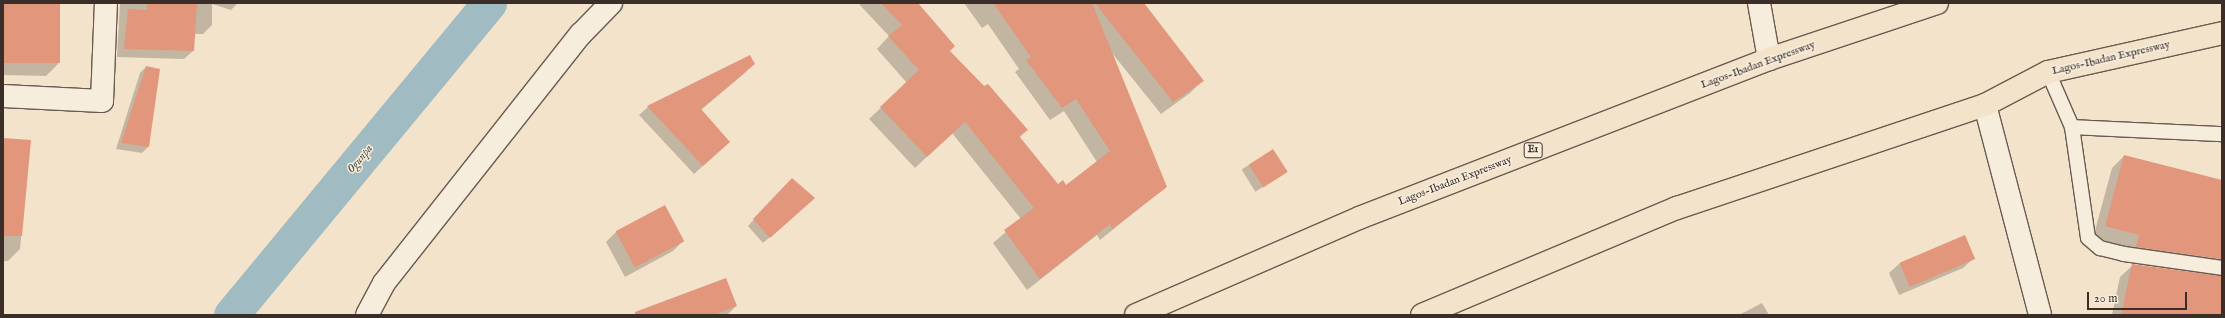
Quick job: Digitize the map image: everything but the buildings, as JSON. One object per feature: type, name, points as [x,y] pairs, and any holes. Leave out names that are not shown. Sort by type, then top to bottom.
[{"type":"highway","name":"Lagos-Ibadan Expressway","points":[[1136,315],[1359,218],[1769,59],[1937,3]]},
{"type":"highway","name":"Lagos-Ibadan Expressway","points":[[1422,315],[1677,208],[1985,105],[2048,72],[2222,33]]},
{"type":"street","points":[[3,96],[102,101],[106,3]]},
{"type":"street","points":[[367,315],[384,283],[581,34],[611,3]]},
{"type":"street","points":[[1759,3],[1769,59]]},
{"type":"street","points":[[1985,105],[2040,315]]},
{"type":"lane","points":[[2048,72],[2072,127],[2088,238],[2100,248],[2124,254],[2222,268]]},
{"type":"lane","points":[[2072,127],[2222,134]]},
{"type":"waterway","name":"Ogunpa","points":[[231,315],[489,3]]}]
